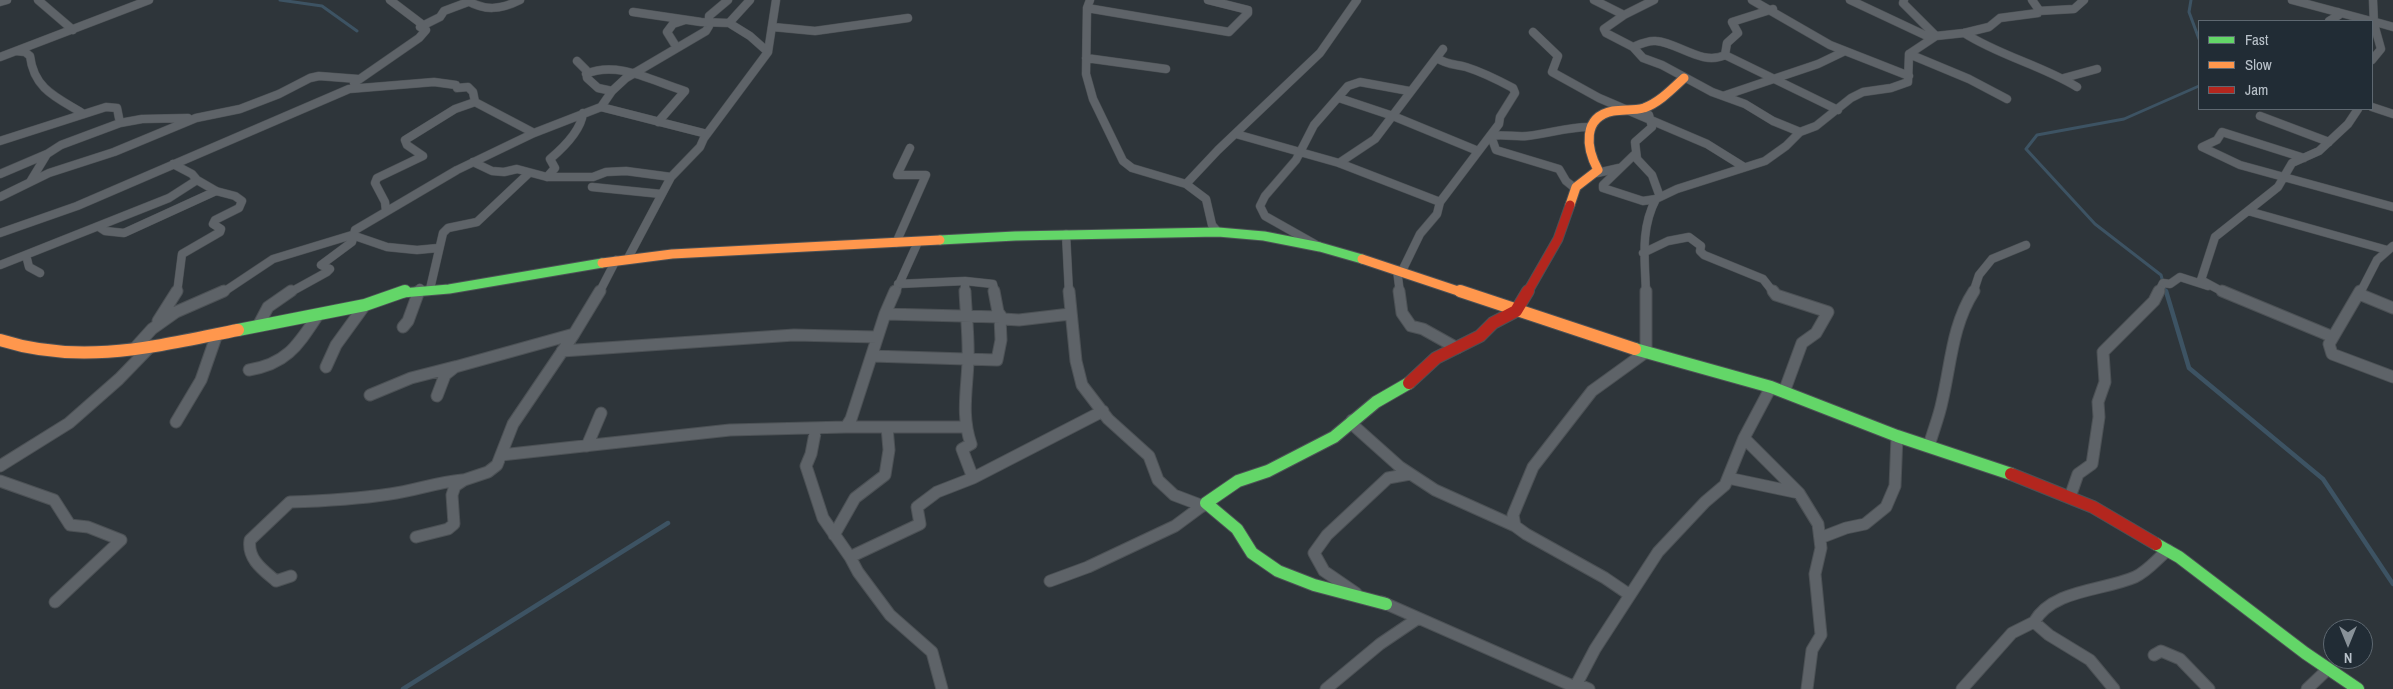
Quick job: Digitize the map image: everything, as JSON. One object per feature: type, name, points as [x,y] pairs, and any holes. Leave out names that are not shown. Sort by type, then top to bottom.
[{"type":"street","points":[[0,2],[7,0]]},
{"type":"street","points":[[38,0],[73,30]]},
{"type":"street","points":[[0,57],[148,0]]},
{"type":"street","points":[[390,0],[423,25]]},
{"type":"street","points":[[423,25],[438,20],[444,11],[467,1],[485,8],[498,10],[520,0]]},
{"type":"street","points":[[705,22],[709,16],[728,0]]},
{"type":"street","points":[[729,23],[750,0]]},
{"type":"street","points":[[628,258],[671,177],[700,147],[707,134],[768,52],[776,0]]},
{"type":"street","points":[[1208,0],[1248,10],[1248,13],[1229,32],[1089,4],[1086,74],[1093,99],[1123,161],[1132,168],[1186,184],[1206,199],[1212,225],[1218,232]]},
{"type":"street","points":[[1186,184],[1206,161],[1325,48],[1357,0]]},
{"type":"street","points":[[1594,0],[1624,15]]},
{"type":"street","points":[[1654,0],[1624,15],[1604,29],[1606,33],[1633,47],[1643,58],[1662,65],[1684,78],[1800,132]]},
{"type":"street","points":[[1752,0],[1773,9],[1795,26],[1843,52],[1910,76]]},
{"type":"street","points":[[1850,0],[1934,37]]},
{"type":"street","points":[[1904,0],[1903,3],[1934,37]]},
{"type":"street","points":[[2032,0],[2038,11]]},
{"type":"street","points":[[1909,54],[1934,37],[1989,27],[2000,18],[2038,11],[2074,8],[2084,0]]},
{"type":"street","points":[[2292,0],[2334,17],[2354,17],[2365,20]]},
{"type":"street","points":[[2373,0],[2371,5],[2373,20]]},
{"type":"street","points":[[1725,55],[1724,52],[1728,44],[1738,33],[1732,22],[1773,9]]},
{"type":"street","points":[[633,12],[705,22],[729,23],[738,32],[751,36],[759,47],[768,52]]},
{"type":"street","points":[[773,27],[815,30],[908,18]]},
{"type":"street","points":[[677,48],[667,32],[673,24],[689,20]]},
{"type":"street","points":[[601,107],[612,91],[632,74],[703,32],[709,26],[705,22]]},
{"type":"street","points":[[2373,59],[2381,49],[2373,22],[2393,27]]},
{"type":"street","points":[[350,89],[358,79],[376,64],[407,48],[416,41],[426,30],[420,27],[423,25]]},
{"type":"street","points":[[1533,32],[1558,56],[1552,72],[1596,97],[1722,150],[1744,167]]},
{"type":"street","points":[[1964,33],[1978,43],[2064,78],[2077,87]]},
{"type":"street","points":[[1633,47],[1653,41],[1696,55],[1719,58],[1725,55]]},
{"type":"street","points":[[1339,163],[1360,151],[1375,139],[1409,91],[1443,49]]},
{"type":"street","points":[[16,51],[25,52],[30,56],[31,65],[42,88],[84,114]]},
{"type":"street","points":[[1723,96],[1776,80],[1843,52]]},
{"type":"street","points":[[1622,166],[1619,172],[1603,185],[1604,188],[1643,201],[1658,198],[1765,161],[1786,146],[1800,132],[1816,126],[1857,95],[1908,82],[1910,76],[1909,54]]},
{"type":"street","points":[[1909,54],[1970,79],[2007,98]]},
{"type":"street","points":[[1725,55],[1838,110]]},
{"type":"street","points":[[1086,58],[1166,70]]},
{"type":"street","points":[[1437,58],[1448,65],[1465,67],[1496,79],[1513,88],[1515,93],[1490,136],[1440,202],[1437,214],[1420,234],[1399,270],[1402,313],[1411,326],[1423,329],[1457,348]]},
{"type":"street","points":[[577,61],[586,70],[586,78],[598,88],[612,91]]},
{"type":"street","points":[[586,74],[600,69],[632,74],[685,91],[658,122]]},
{"type":"street","points":[[2064,78],[2097,69]]},
{"type":"street","points":[[0,174],[47,154],[61,145],[120,123],[142,119],[196,118],[240,109],[278,94],[310,78],[319,76],[358,79]]},
{"type":"street","points":[[1597,173],[1597,167],[1591,158],[1589,127],[1592,121],[1601,114],[1626,109],[1642,109],[1672,90],[1684,78]]},
{"type":"street","points":[[0,233],[77,206],[350,89],[434,82],[456,85],[457,88],[468,87],[472,92],[475,102],[534,132]]},
{"type":"street","points":[[1320,247],[1265,216],[1260,206],[1265,196],[1296,160],[1314,124],[1348,86],[1356,82],[1409,91]]},
{"type":"street","points":[[1339,98],[1393,115],[1446,138],[1471,146],[1478,151]]},
{"type":"street","points":[[386,211],[385,202],[375,183],[377,178],[423,156],[407,145],[405,140],[448,113],[475,102]]},
{"type":"street","points":[[1648,106],[1652,126],[1635,142],[1634,155],[1638,163],[1651,173],[1658,198]]},
{"type":"street","points":[[0,141],[106,107],[117,108],[120,123]]},
{"type":"street","points":[[258,326],[268,307],[296,288],[327,272],[330,269],[321,265],[352,242],[352,235],[355,230],[473,162],[534,132],[601,107],[707,134]]},
{"type":"street","points":[[2373,107],[2393,114]]},
{"type":"street","points":[[2214,288],[2202,280],[2215,237],[2278,186],[2292,163],[2319,151],[2348,124],[2357,110]]},
{"type":"street","points":[[547,177],[555,168],[550,159],[562,148],[582,120],[583,113]]},
{"type":"street","points":[[2260,116],[2329,142]]},
{"type":"street","points":[[0,197],[48,173],[114,152],[196,118]]},
{"type":"street","points":[[1490,136],[1526,136],[1558,132],[1567,127],[1589,127]]},
{"type":"street","points":[[2304,158],[2222,132],[2216,140],[2202,147],[2240,165],[2393,208]]},
{"type":"street","points":[[1236,134],[1339,163],[1440,202]]},
{"type":"street","points":[[1490,136],[1496,150],[1559,169],[1566,180],[1576,189]]},
{"type":"street","points":[[896,243],[926,175],[897,174],[910,148]]},
{"type":"street","points":[[30,182],[47,154]]},
{"type":"street","points":[[1050,581],[1088,567],[1175,526],[1238,481],[1268,471],[1334,437],[1352,420],[1376,402],[1411,382],[1436,358],[1480,336],[1493,323],[1516,311],[1558,238],[1579,183],[1597,173],[1615,170],[1634,155]]},
{"type":"street","points":[[473,162],[492,171],[504,172],[517,169],[547,177],[593,177],[606,172],[626,171],[671,177]]},
{"type":"street","points":[[133,350],[152,329],[176,292],[182,254],[220,232],[221,229],[213,224],[216,220],[238,208],[242,201],[234,196],[216,191],[197,180],[192,174],[173,164]]},
{"type":"street","points":[[403,327],[425,288],[443,233],[448,228],[477,222],[529,173]]},
{"type":"street","points":[[0,265],[169,198],[197,180]]},
{"type":"street","points":[[592,187],[661,194]]},
{"type":"street","points":[[99,226],[105,231],[124,233],[216,191]]},
{"type":"street","points":[[1646,352],[1646,285],[1643,253],[1648,212],[1658,198]]},
{"type":"street","points":[[2248,211],[2390,248]]},
{"type":"street","points":[[0,340],[40,352],[83,353],[133,350],[365,305],[389,294],[425,288],[449,290],[628,258],[1066,234],[1218,232],[1264,236],[1320,247],[1399,270],[1516,311],[1646,352],[1771,387],[1897,436],[1990,466],[2070,497],[2093,507],[2168,550],[2323,665]]},
{"type":"street","points":[[1066,234],[1070,314],[1076,361],[1082,385],[1103,411],[1149,456],[1158,480],[1174,495],[1205,504],[1231,523],[1246,540],[1250,552],[1264,562],[1312,583],[1386,604]]},
{"type":"street","points":[[152,329],[176,312],[224,292],[273,259],[352,235],[387,247],[417,250],[438,248]]},
{"type":"street","points":[[1643,253],[1668,241],[1689,238],[1701,246],[1700,251],[1704,255],[1764,279],[1776,295],[1828,312],[1816,333],[1802,343],[1784,392]]},
{"type":"street","points":[[846,427],[885,314],[918,242]]},
{"type":"street","points":[[1929,446],[1942,402],[1952,345],[1964,306],[1975,290],[1979,275],[1992,259],[2026,245]]},
{"type":"street","points":[[2390,248],[2377,260],[2329,344],[2332,354],[2393,377]]},
{"type":"street","points":[[26,255],[29,267],[40,273]]},
{"type":"street","points":[[291,576],[276,581],[255,563],[249,546],[250,540],[266,522],[290,502],[330,501],[392,494],[447,481],[464,480],[488,472],[497,465],[513,424],[574,334],[612,271],[616,260]]},
{"type":"street","points":[[2070,497],[2078,474],[2092,464],[2099,417],[2098,402],[2105,382],[2102,352],[2154,301],[2163,283],[2170,284],[2180,277],[2214,288],[2333,337]]},
{"type":"street","points":[[872,356],[997,360],[1001,340],[1000,317],[993,284],[965,281],[898,284]]},
{"type":"street","points":[[965,281],[968,359],[964,403],[965,428],[971,444],[962,449],[973,478]]},
{"type":"street","points":[[2359,294],[2393,308]]},
{"type":"street","points":[[326,367],[336,345],[365,305]]},
{"type":"street","points":[[885,314],[1000,317],[1019,320],[1070,314]]},
{"type":"street","points":[[249,370],[261,369],[285,360],[318,315]]},
{"type":"street","points":[[176,422],[190,404],[210,363],[218,334]]},
{"type":"street","points":[[370,395],[385,386],[420,374],[455,367],[574,334]]},
{"type":"street","points":[[562,352],[794,335],[877,337]]},
{"type":"street","points":[[0,466],[69,423],[119,379],[151,346]]},
{"type":"street","points":[[1515,526],[1513,515],[1533,467],[1592,391],[1646,352]]},
{"type":"street","points":[[437,396],[446,375],[455,367]]},
{"type":"street","points":[[1410,474],[1388,478],[1327,536],[1314,552],[1314,560],[1321,569],[1355,592],[1579,687],[1595,649],[1658,552],[1705,502],[1725,485],[1744,438],[1771,387]]},
{"type":"street","points":[[850,557],[920,524],[917,507],[937,492],[973,478],[1103,411]]},
{"type":"street","points":[[587,446],[601,413]]},
{"type":"street","points":[[1352,420],[1353,425],[1410,474],[1435,490],[1515,526],[1605,578],[1630,595]]},
{"type":"street","points":[[501,456],[730,430],[846,427],[965,428]]},
{"type":"street","points":[[834,535],[856,498],[884,475],[889,450],[887,427]]},
{"type":"street","points":[[816,428],[811,454],[806,466],[823,518],[858,572],[890,614],[932,652],[942,689]]},
{"type":"street","points":[[1820,538],[1870,521],[1877,516],[1894,496],[1898,469],[1897,436]]},
{"type":"street","points":[[1744,438],[1799,493],[1818,524],[1821,548],[1815,574],[1821,635],[1812,650],[1806,689]]},
{"type":"street","points":[[1728,478],[1764,488],[1799,493]]},
{"type":"street","points":[[416,537],[448,529],[454,524],[452,495],[455,486],[464,480]]},
{"type":"street","points":[[0,481],[54,500],[62,508],[65,520],[70,525],[88,528],[121,540],[117,546],[55,602]]},
{"type":"street","points":[[2114,689],[2100,668],[2080,652],[2040,630],[2034,622],[2035,616],[2047,605],[2136,577],[2168,550]]},
{"type":"street","points":[[1326,689],[1380,644],[1417,619]]},
{"type":"street","points":[[1962,689],[2012,633],[2034,622]]},
{"type":"street","points":[[2154,655],[2161,651],[2180,659],[2209,689]]},
{"type":"street","points":[[2307,689],[2328,669],[2358,689]]},
{"type":"waterway","points":[[280,0],[322,6],[357,31]]},
{"type":"waterway","points":[[2191,0],[2189,12],[2198,36]]},
{"type":"waterway","points":[[2166,293],[2161,275],[2095,224],[2026,149],[2037,135],[2124,119],[2198,86]]},
{"type":"waterway","points":[[2166,291],[2189,368],[2323,479],[2393,584]]},
{"type":"waterway","points":[[403,689],[668,523]]},
{"type":"traffic: fast","points":[[940,240],[1015,236],[1218,232],[1264,236],[1320,247],[1362,259]]},
{"type":"traffic: fast","points":[[238,330],[365,305],[406,291],[449,289],[602,263]]},
{"type":"traffic: fast","points":[[1635,349],[1771,387],[1897,436],[2011,474]]},
{"type":"traffic: fast","points":[[1386,604],[1314,585],[1263,563],[1252,553],[1243,535],[1206,503],[1238,481],[1268,471],[1334,437],[1376,402],[1409,383]]},
{"type":"traffic: fast","points":[[2156,544],[2179,557],[2305,653],[2358,689]]},
{"type":"traffic: slow","points":[[1570,205],[1576,187],[1598,170],[1590,153],[1588,135],[1595,120],[1602,114],[1612,111],[1636,110],[1649,106],[1684,78]]},
{"type":"traffic: slow","points":[[602,263],[672,254],[940,240]]},
{"type":"traffic: slow","points":[[1362,259],[1635,349]]},
{"type":"traffic: slow","points":[[0,340],[36,350],[90,353],[140,348],[238,330]]},
{"type":"traffic: jam","points":[[1409,383],[1436,358],[1480,336],[1493,323],[1516,311],[1558,239],[1570,205]]},
{"type":"traffic: jam","points":[[2011,474],[2093,507],[2156,544]]}]
